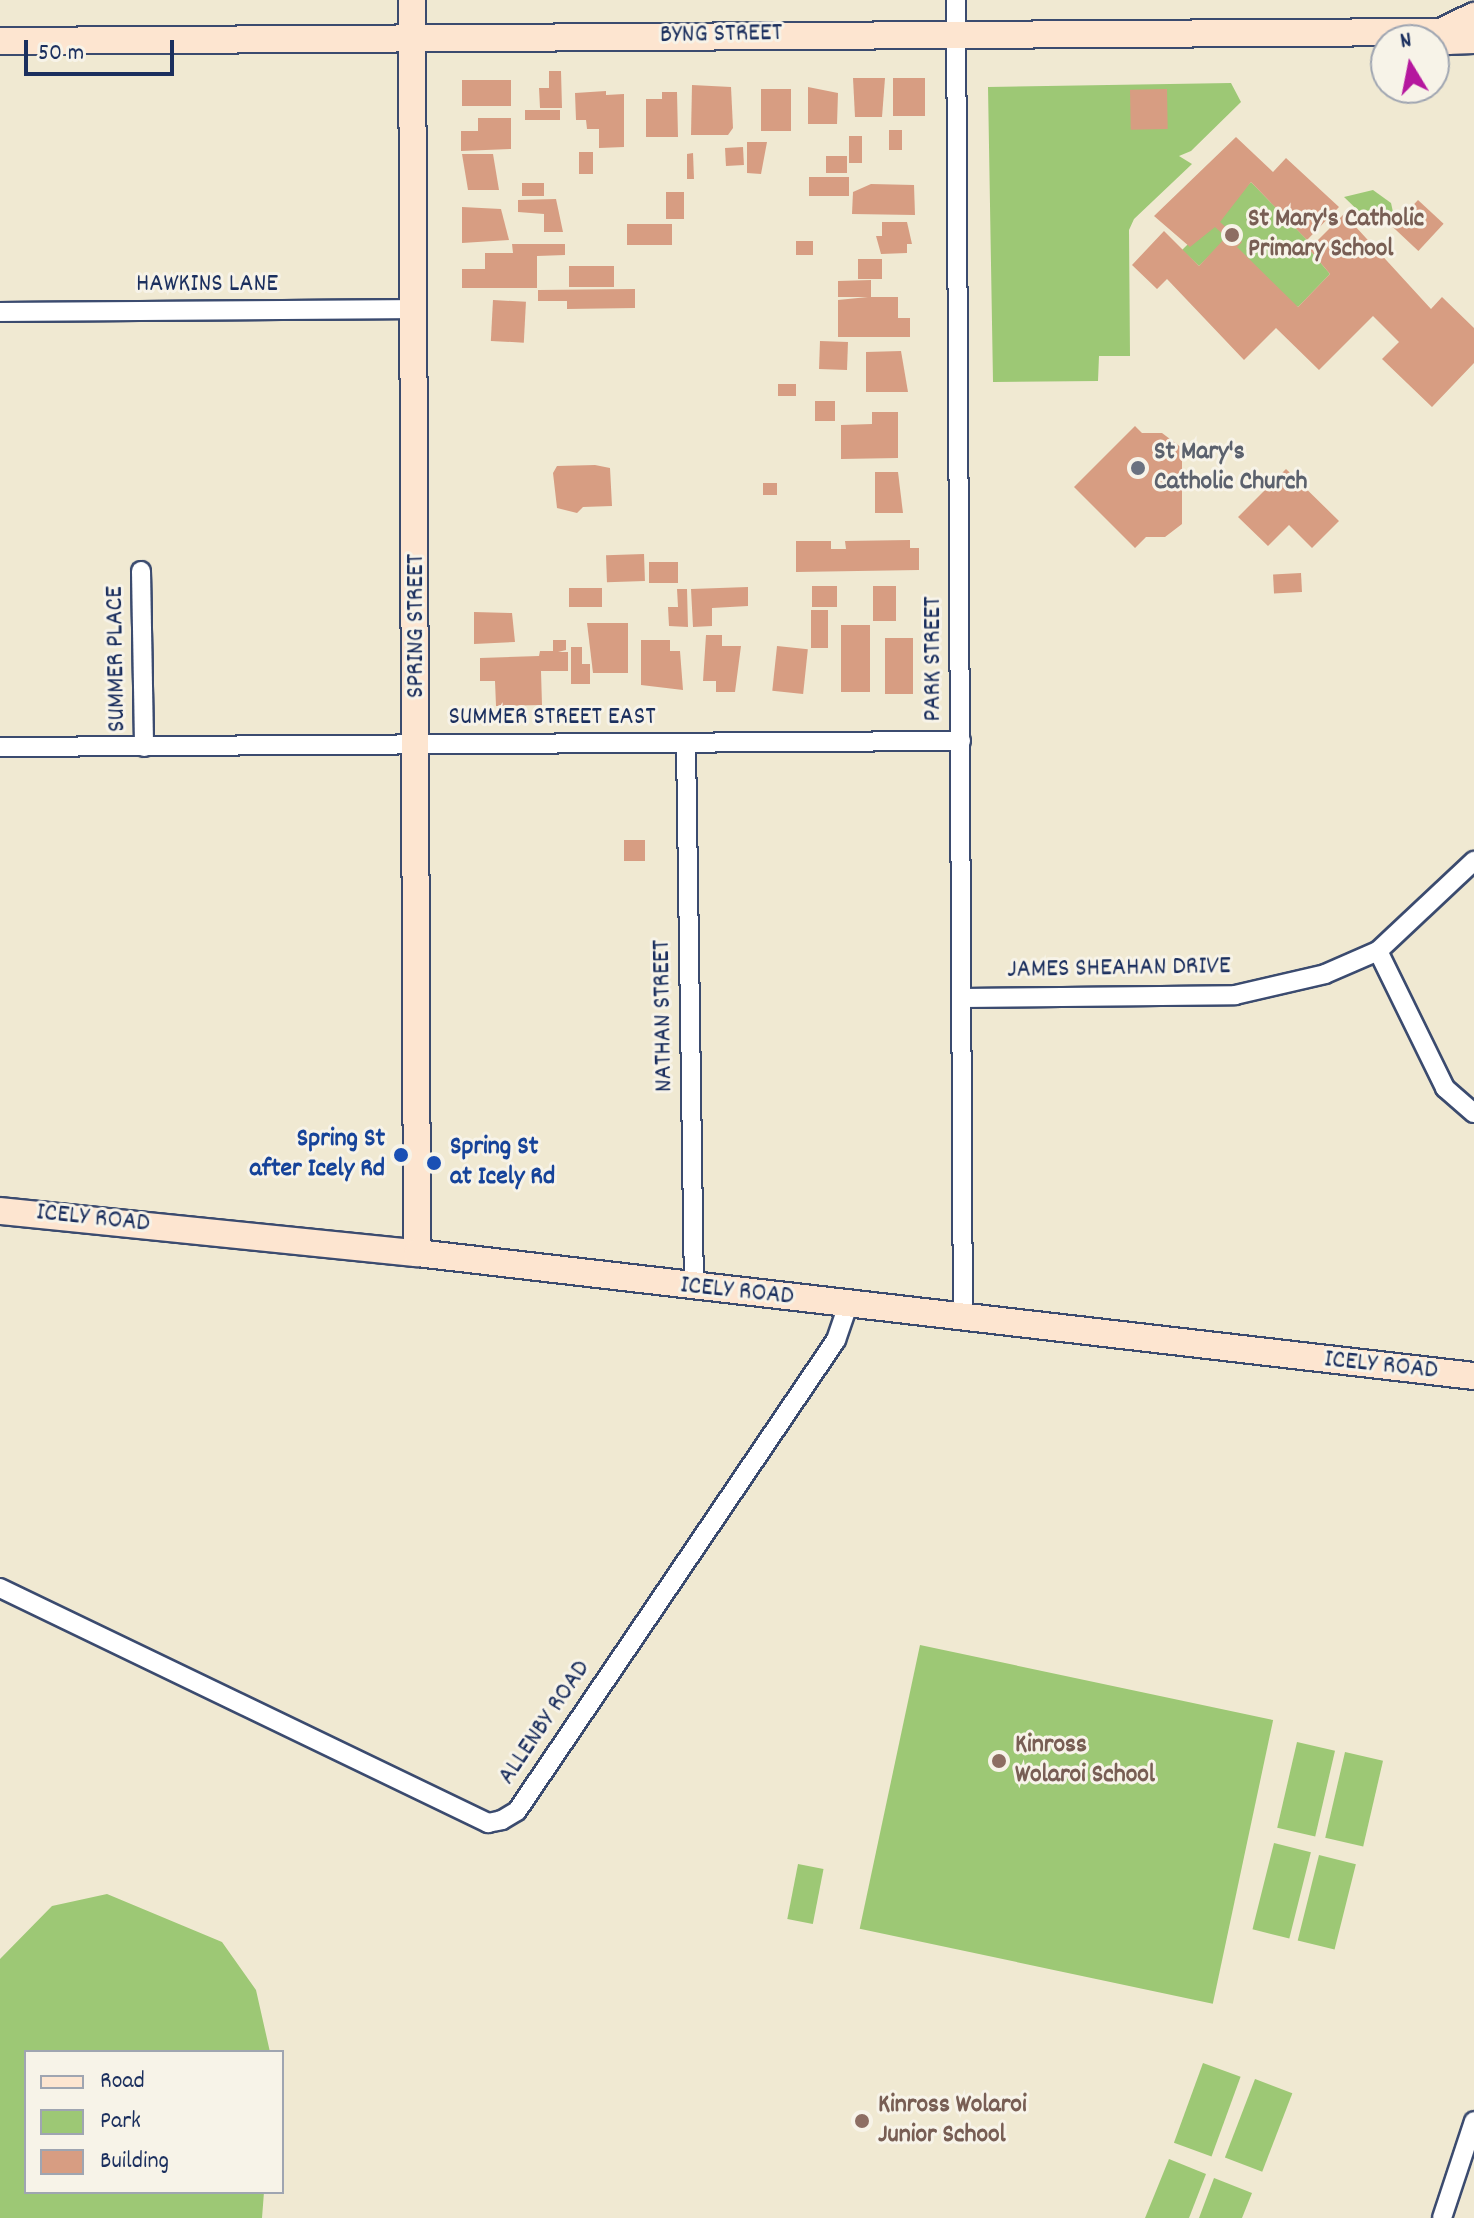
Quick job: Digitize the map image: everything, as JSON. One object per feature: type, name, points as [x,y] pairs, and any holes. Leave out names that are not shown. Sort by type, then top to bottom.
[{"type":"street","name":"SPRING STREET","points":[[412,0],[417,1253]]},
{"type":"street","name":"PARK STREET","points":[[956,0],[963,1318]]},
{"type":"street","name":"BYNG STREET","points":[[1450,28],[1474,16]]},
{"type":"street","name":"BYNG STREET","points":[[0,41],[1370,32]]},
{"type":"street","name":"BYNG STREET","points":[[1450,41],[1474,40]]},
{"type":"street","name":"HAWKINS LANE","points":[[0,312],[415,309]]},
{"type":"street","name":"SUMMER PLACE","points":[[141,571],[144,747]]},
{"type":"street","name":"SUMMER STREET EAST","points":[[0,747],[961,741]]},
{"type":"street","name":"NATHAN STREET","points":[[686,744],[694,1288]]},
{"type":"street","name":"JAMES SHEAHAN DRIVE","points":[[963,998],[1235,995],[1325,974],[1378,951],[1474,861]]},
{"type":"street","points":[[1378,951],[1445,1088],[1474,1113]]},
{"type":"street","name":"ICELY ROAD","points":[[0,1211],[417,1253],[694,1288],[1474,1376]]},
{"type":"street","name":"ALLENBY ROAD","points":[[0,1588],[488,1823],[502,1820],[517,1811],[836,1340],[848,1305]]},
{"type":"street","points":[[1442,2218],[1467,2166],[1474,2121]]},
{"type":"green space","points":[[1231,83],[1241,102],[1191,151],[1179,156],[1192,164],[1134,219],[1129,230],[1130,356],[1099,356],[1098,381],[993,382],[988,87]]},
{"type":"green space","points":[[1251,182],[1312,245],[1309,249],[1330,274],[1298,307],[1213,252],[1199,266],[1182,250]]},
{"type":"green space","points":[[1373,190],[1391,203],[1393,212],[1373,225],[1344,197]]},
{"type":"green space","points":[[920,1645],[1273,1720],[1213,2004],[860,1929]]},
{"type":"green space","points":[[1297,1742],[1335,1751],[1315,1837],[1277,1828]]},
{"type":"green space","points":[[1345,1752],[1383,1761],[1363,1847],[1325,1838]]},
{"type":"green space","points":[[1274,1843],[1311,1852],[1289,1939],[1252,1929]]},
{"type":"green space","points":[[1319,1855],[1356,1864],[1335,1950],[1298,1940]]},
{"type":"green space","points":[[798,1864],[824,1869],[813,1924],[787,1919]]},
{"type":"green space","points":[[107,1894],[222,1942],[256,1990],[270,2050],[24,2050],[24,2194],[264,2194],[262,2218],[0,2218],[0,1959],[52,1906]]},
{"type":"green space","points":[[1203,2063],[1241,2077],[1212,2157],[1174,2143]]},
{"type":"green space","points":[[1255,2079],[1292,2093],[1262,2172],[1225,2157]]},
{"type":"green space","points":[[1169,2159],[1206,2174],[1189,2218],[1145,2218]]},
{"type":"green space","points":[[1214,2178],[1252,2193],[1242,2218],[1199,2218]]},
{"type":"building","points":[[549,71],[561,71],[562,108],[540,108],[539,88],[549,88]]},
{"type":"building","points":[[853,78],[885,78],[882,117],[855,117]]},
{"type":"building","points":[[893,78],[925,78],[925,116],[893,116]]},
{"type":"building","points":[[462,80],[511,80],[511,106],[462,106]]},
{"type":"building","points":[[692,85],[731,87],[733,128],[728,135],[691,135]]},
{"type":"building","points":[[808,87],[838,93],[837,124],[808,124]]},
{"type":"building","points":[[761,89],[791,89],[791,131],[761,131]]},
{"type":"building","points":[[1167,89],[1168,129],[1131,130],[1130,90]]},
{"type":"building","points":[[606,91],[606,95],[624,94],[624,147],[599,148],[599,129],[587,129],[586,120],[576,120],[575,93]]},
{"type":"building","points":[[662,92],[677,92],[678,137],[646,137],[646,99],[662,99]]},
{"type":"building","points":[[525,110],[560,110],[560,120],[525,120]]},
{"type":"building","points":[[478,118],[511,118],[511,149],[461,151],[461,131],[478,131]]},
{"type":"building","points":[[889,130],[902,130],[902,150],[889,150]]},
{"type":"building","points":[[849,136],[862,136],[862,163],[849,163]]},
{"type":"building","points":[[1236,137],[1273,172],[1286,158],[1339,207],[1307,240],[1251,182],[1220,222],[1242,242],[1237,247],[1298,307],[1330,274],[1309,249],[1344,214],[1431,309],[1442,297],[1474,328],[1474,363],[1432,407],[1382,359],[1399,342],[1373,316],[1319,370],[1276,328],[1244,360],[1167,279],[1157,289],[1132,265],[1164,231],[1199,266],[1226,237],[1215,227],[1190,247],[1154,216]]},
{"type":"building","points":[[747,142],[767,142],[761,174],[747,173]]},
{"type":"building","points":[[743,147],[744,165],[726,166],[725,148]]},
{"type":"building","points":[[579,152],[593,152],[593,174],[579,174]]},
{"type":"building","points":[[693,153],[694,179],[687,179],[687,154]]},
{"type":"building","points":[[462,154],[493,154],[499,190],[468,190]]},
{"type":"building","points":[[826,156],[847,156],[847,173],[826,173]]},
{"type":"building","points":[[809,177],[849,177],[849,196],[809,196]]},
{"type":"building","points":[[522,183],[544,183],[544,196],[522,196]]},
{"type":"building","points":[[871,184],[914,185],[915,215],[852,214],[853,192]]},
{"type":"building","points":[[666,192],[684,192],[684,219],[666,219]]},
{"type":"building","points":[[556,199],[563,232],[544,232],[544,214],[518,212],[518,200]]},
{"type":"building","points":[[1418,200],[1444,224],[1418,251],[1393,227]]},
{"type":"building","points":[[462,207],[501,209],[509,240],[462,243]]},
{"type":"building","points":[[882,222],[907,222],[912,244],[907,244],[907,253],[881,254],[876,236],[882,236]]},
{"type":"building","points":[[627,224],[672,224],[672,245],[627,245]]},
{"type":"building","points":[[796,241],[813,241],[813,255],[796,255]]},
{"type":"building","points":[[512,244],[565,244],[565,255],[537,256],[537,288],[462,288],[462,269],[485,269],[485,253],[513,253]]},
{"type":"building","points":[[858,259],[882,259],[882,279],[858,279]]},
{"type":"building","points":[[569,266],[614,266],[614,287],[569,287]]},
{"type":"building","points":[[871,280],[871,297],[898,297],[898,318],[910,318],[910,337],[838,337],[838,300],[868,297],[838,297],[838,281]]},
{"type":"building","points":[[635,289],[635,308],[567,309],[567,301],[538,301],[538,290]]},
{"type":"building","points":[[493,300],[526,302],[524,343],[491,341]]},
{"type":"building","points":[[820,341],[848,342],[847,370],[819,369]]},
{"type":"building","points":[[901,351],[908,392],[866,392],[866,352]]},
{"type":"building","points":[[778,384],[796,384],[796,396],[778,396]]},
{"type":"building","points":[[815,401],[835,401],[835,421],[815,421]]},
{"type":"building","points":[[872,412],[898,412],[898,458],[841,459],[841,425],[872,424]]},
{"type":"building","name":"St Mary's Catholic Church","points":[[1135,426],[1142,433],[1162,433],[1182,448],[1182,524],[1165,537],[1146,537],[1135,548],[1074,487]]},
{"type":"building","points":[[595,465],[610,468],[612,506],[583,507],[577,513],[557,508],[553,473],[557,466]]},
{"type":"building","points":[[1286,469],[1339,521],[1312,548],[1289,525],[1268,546],[1238,517]]},
{"type":"building","points":[[875,472],[898,472],[903,513],[875,513]]},
{"type":"building","points":[[763,483],[777,483],[777,495],[763,495]]},
{"type":"building","points":[[910,540],[910,548],[919,548],[919,570],[796,572],[796,541],[831,541],[831,549],[846,549],[845,541]]},
{"type":"building","points":[[644,554],[645,581],[607,582],[606,555]]},
{"type":"building","points":[[649,562],[678,562],[678,583],[649,583]]},
{"type":"building","points":[[1301,573],[1302,592],[1274,593],[1273,574]]},
{"type":"building","points":[[812,586],[837,586],[837,607],[812,607]]},
{"type":"building","points":[[873,586],[896,586],[896,621],[873,621]]},
{"type":"building","points":[[748,587],[748,606],[712,608],[712,626],[693,627],[691,589]]},
{"type":"building","points":[[569,588],[602,588],[602,607],[569,607]]},
{"type":"building","points":[[677,589],[687,589],[688,627],[669,626],[668,607],[678,607]]},
{"type":"building","points":[[811,610],[828,610],[828,648],[811,648]]},
{"type":"building","points":[[474,612],[512,613],[515,642],[474,644]]},
{"type":"building","points":[[587,623],[628,623],[628,673],[593,673]]},
{"type":"building","points":[[841,625],[870,625],[870,692],[841,692]]},
{"type":"building","points":[[706,635],[722,635],[722,646],[741,646],[735,692],[716,692],[716,681],[703,681]]},
{"type":"building","points":[[885,638],[913,638],[913,694],[885,694]]},
{"type":"building","points":[[553,640],[566,640],[566,650],[558,652],[568,652],[568,671],[541,671],[542,705],[496,706],[495,681],[480,681],[480,658],[539,656],[540,651],[553,651]]},
{"type":"building","points":[[641,640],[670,640],[670,651],[680,651],[683,690],[641,685]]},
{"type":"building","points":[[777,646],[808,649],[803,694],[772,691]]},
{"type":"building","points":[[571,647],[582,647],[582,664],[590,664],[590,684],[571,684]]},
{"type":"building","points":[[624,840],[645,840],[645,861],[624,861]]},
{"type":"place","name":"St Mary's Catholic Primary School","points":[[1232,235]]},
{"type":"place","name":"St Mary's Catholic Church","points":[[1138,468]]},
{"type":"place","name":"Spring St after Icely Rd","points":[[401,1155]]},
{"type":"place","name":"Spring St at Icely Rd","points":[[434,1163]]},
{"type":"place","name":"Kinross Wolaroi School","points":[[999,1761]]},
{"type":"place","name":"Kinross Wolaroi Junior School","points":[[862,2121]]}]
